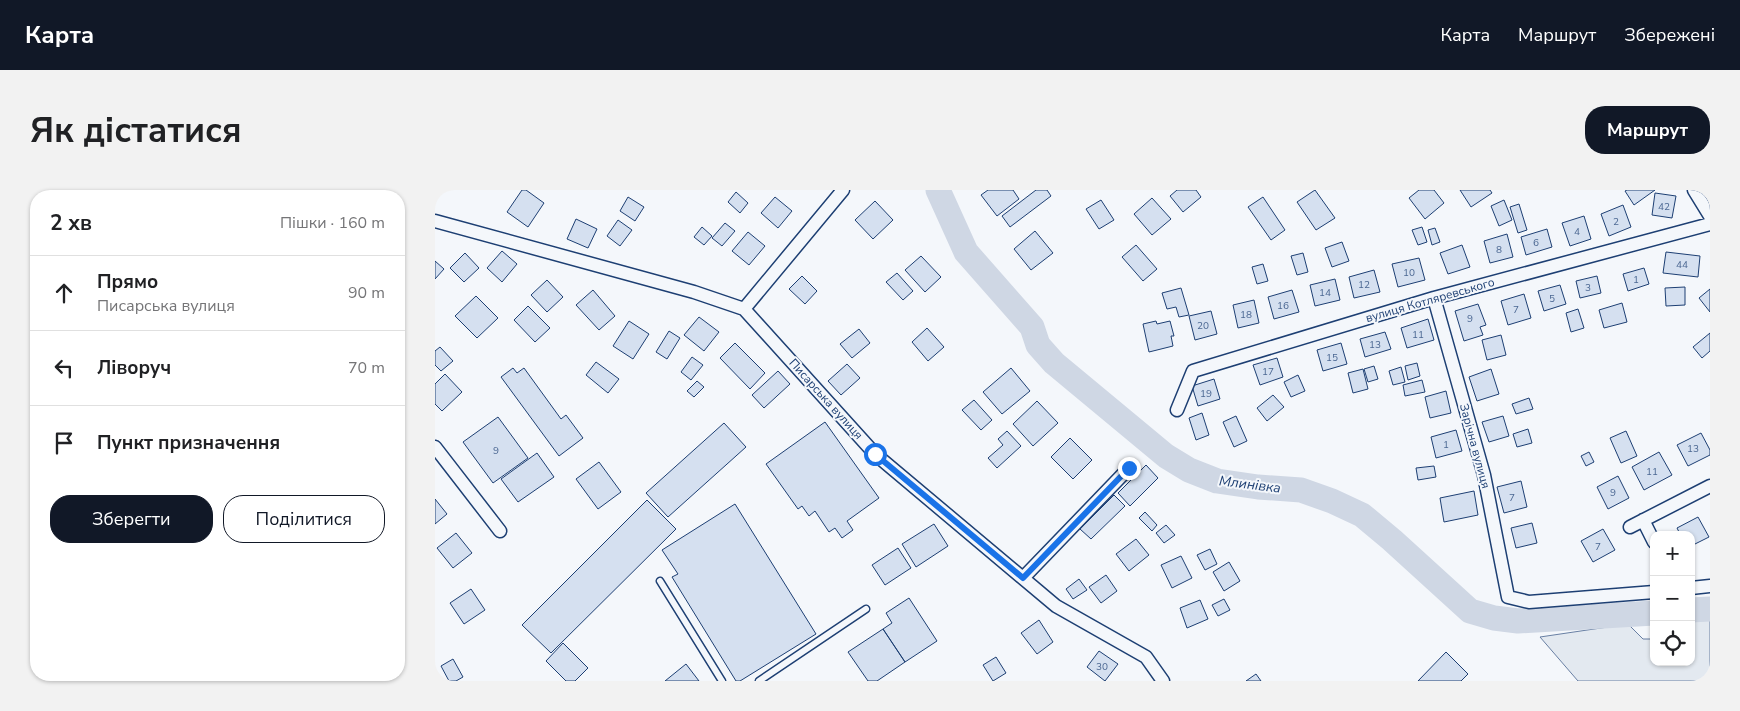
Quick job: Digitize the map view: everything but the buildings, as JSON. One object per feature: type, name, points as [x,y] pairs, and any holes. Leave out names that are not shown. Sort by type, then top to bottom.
[{"type":"street","points":[[744,309],[843,190]]},
{"type":"street","points":[[1695,190],[1710,216]]},
{"type":"street","name":"Писарська вулиця","points":[[435,221],[694,292],[744,309],[875,454],[1056,606],[1146,657],[1163,681]]},
{"type":"street","name":"вулиця Котляревського","points":[[1177,410],[1193,371],[1434,298],[1710,224]]},
{"type":"street","name":"Зарічна вулиця","points":[[1434,298],[1484,476],[1507,597],[1529,602],[1650,592]]},
{"type":"street","points":[[435,447],[500,531]]},
{"type":"street","points":[[1023,578],[1129,468]]},
{"type":"street","points":[[1630,527],[1710,486]]},
{"type":"street","points":[[1643,520],[1650,534]]},
{"type":"street","points":[[1695,588],[1710,586]]},
{"type":"lane","points":[[660,581],[722,681]]},
{"type":"lane","points":[[759,681],[866,609]]},
{"type":"shaded area","points":[[1705,616],[1710,616],[1710,681],[1578,681],[1540,637],[1628,624],[1643,639],[1650,639],[1650,666],[1695,666],[1695,622]]},
{"type":"waterway","name":"Млинівка","points":[[938,190],[966,252],[1032,327],[1038,345],[1054,363],[1166,456],[1189,470],[1217,481],[1258,487],[1301,490],[1332,501],[1362,515],[1470,611],[1494,618],[1518,621],[1650,613]]},
{"type":"waterway","name":"Млинівка","points":[[1695,610],[1710,609]]},
{"type":"route","points":[[875,454],[1023,578],[1129,468]]}]
